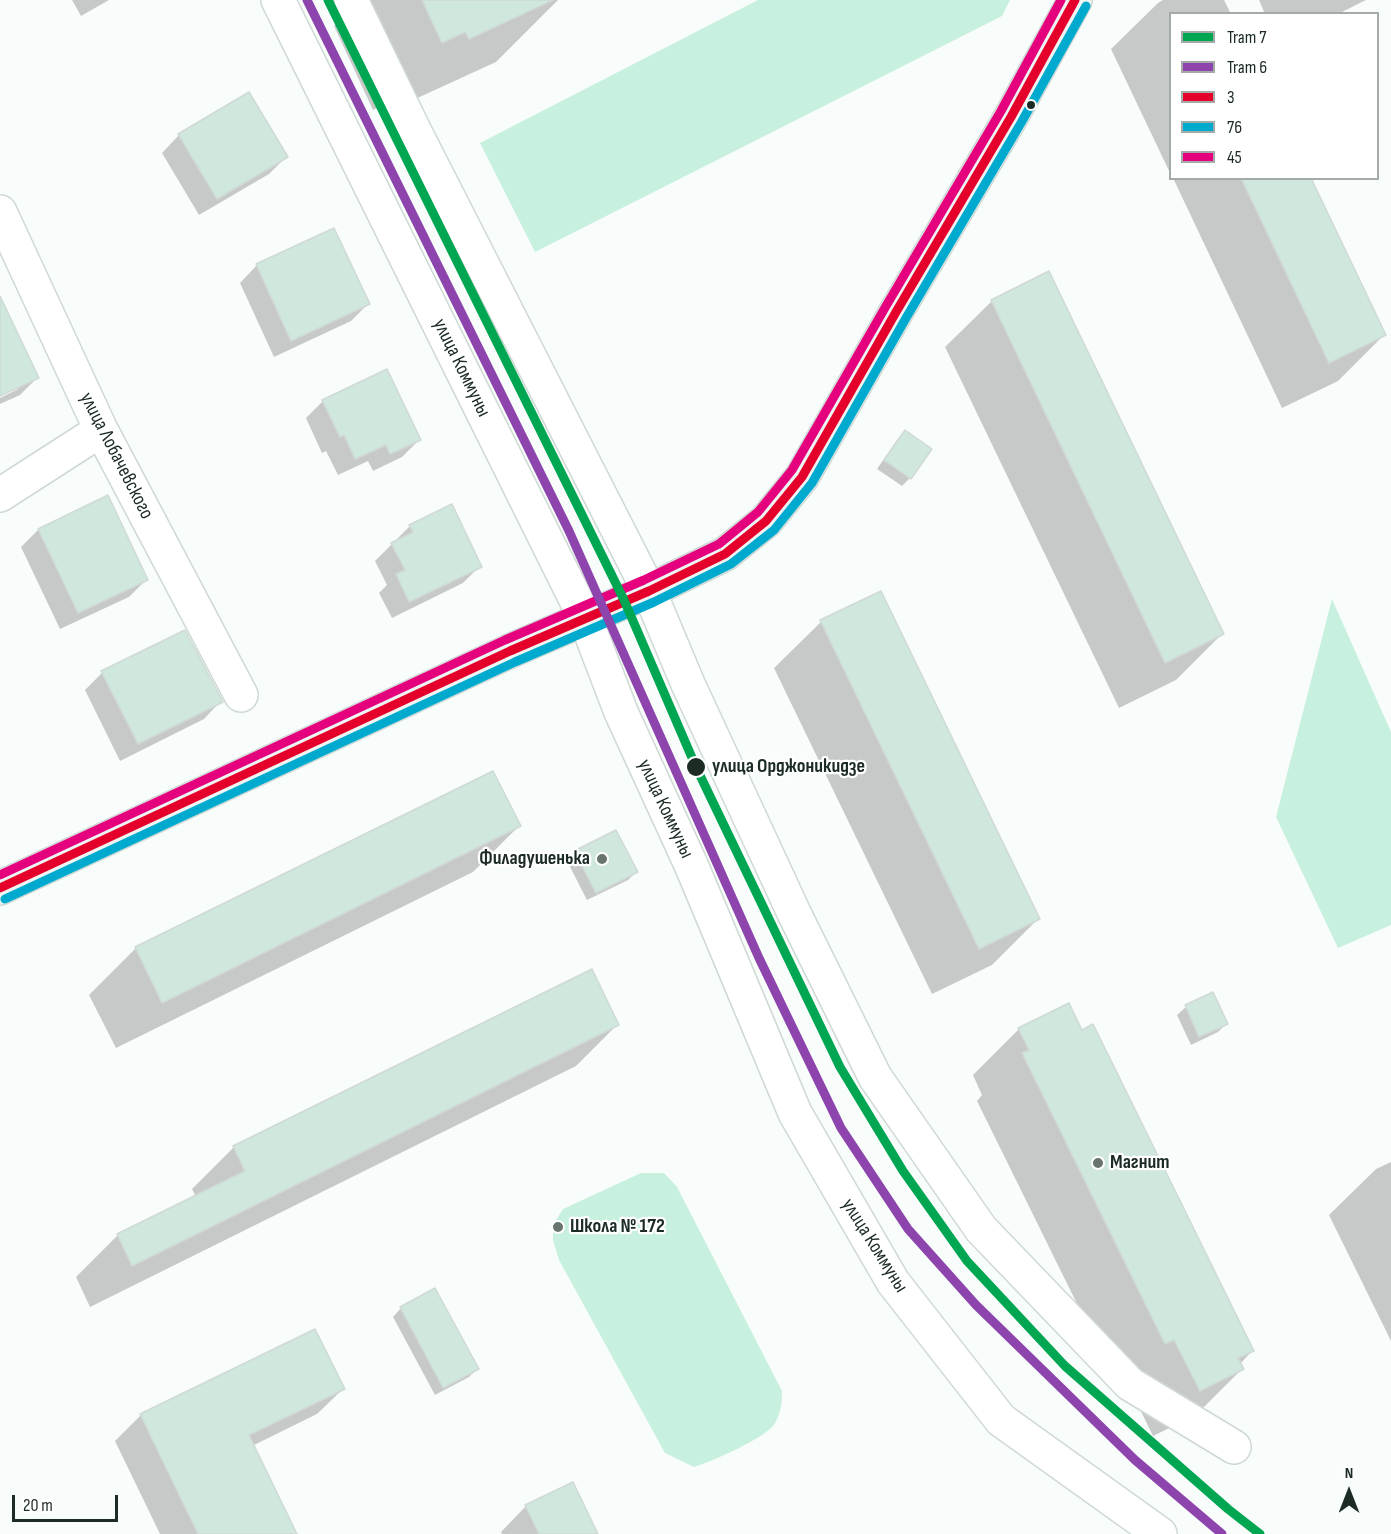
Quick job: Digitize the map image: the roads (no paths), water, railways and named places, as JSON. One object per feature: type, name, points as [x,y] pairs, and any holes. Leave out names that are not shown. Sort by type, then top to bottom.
[{"type":"street","name":"улица Коммуны","points":[[278,0],[585,618],[621,712],[692,867],[795,1113],[893,1282],[1001,1420],[1160,1534]]},
{"type":"street","points":[[351,0],[636,596],[688,684],[794,913],[875,1077],[981,1229],[1130,1384],[1234,1447]]},
{"type":"street","points":[[0,888],[725,554],[765,521],[802,477],[1022,98],[1075,0]]},
{"type":"street","name":"улица Лобачевского","points":[[0,212],[101,430],[241,695]]},
{"type":"street","points":[[0,495],[101,430]]},
{"type":"tram line","name":"6","points":[[307,0],[569,531],[759,958],[841,1128],[908,1229],[976,1305],[1135,1460],[1222,1534]]},
{"type":"tram line","name":"7","points":[[328,0],[624,600],[696,767],[840,1067],[903,1171],[967,1261],[1065,1366],[1228,1509],[1260,1534]]},
{"type":"place","name":"улица Орджоникидзе","points":[[696,767]]},
{"type":"place","name":"Филадушенька","points":[[602,859]]},
{"type":"place","name":"Магнит","points":[[1098,1163]]},
{"type":"place","name":"Школа № 172","points":[[558,1227]]}]
